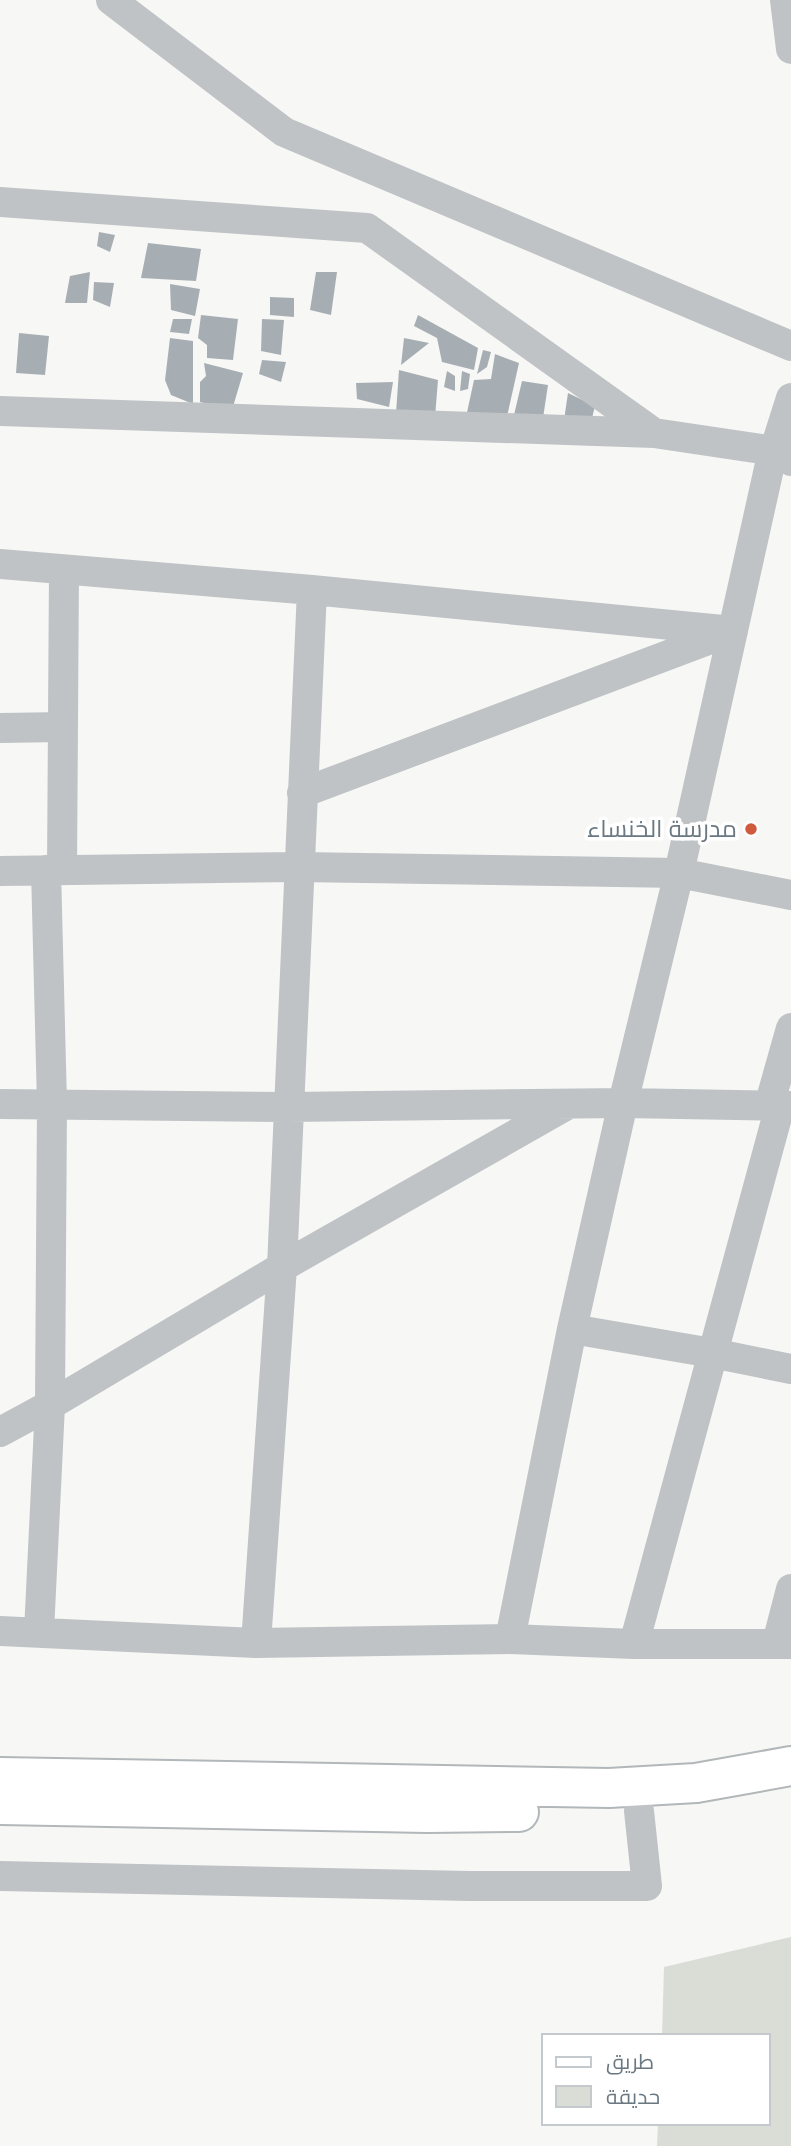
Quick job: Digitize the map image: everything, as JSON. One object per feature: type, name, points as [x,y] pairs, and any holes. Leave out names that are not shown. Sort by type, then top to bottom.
[{"type":"street","points":[[111,0],[284,132],[791,346]]},
{"type":"street","points":[[776,0],[785,0],[790,36]]},
{"type":"street","points":[[0,202],[367,228],[654,433]]},
{"type":"street","points":[[783,456],[789,410]]},
{"type":"street","points":[[0,411],[654,433],[783,456]]},
{"type":"street","points":[[510,1639],[572,1329],[679,873],[770,464],[783,456]]},
{"type":"street","points":[[0,564],[312,590],[733,631]]},
{"type":"street","points":[[39,1632],[50,1405],[54,870],[63,727],[65,570]]},
{"type":"street","points":[[256,1643],[282,1267],[312,590]]},
{"type":"street","points":[[302,793],[733,631]]},
{"type":"street","points":[[0,728],[63,727]]},
{"type":"street","points":[[0,871],[299,867],[679,873],[791,895]]},
{"type":"street","points":[[634,1644],[780,1106],[791,1028]]},
{"type":"street","points":[[0,1104],[288,1107],[623,1103],[780,1106]]},
{"type":"street","points":[[0,1432],[282,1267],[568,1105]]},
{"type":"street","points":[[572,1329],[791,1369]]},
{"type":"street","points":[[0,1631],[256,1643],[510,1639],[634,1644],[784,1643],[791,1589]]},
{"type":"street","points":[[0,1777],[609,1788],[696,1783],[791,1766]]},
{"type":"street","points":[[0,1805],[426,1813],[639,1811],[791,1790]]},
{"type":"street","points":[[0,1875],[470,1886],[647,1886],[639,1811]]},
{"type":"green space","points":[[791,1937],[791,2146],[657,2146],[658,2125],[770,2125],[770,2034],[662,2034],[664,1967]]},
{"type":"building","points":[[99,232],[115,235],[110,252],[97,246]]},
{"type":"building","points":[[148,243],[201,249],[196,281],[141,278]]},
{"type":"building","points":[[90,272],[87,303],[65,303],[70,276]]},
{"type":"building","points":[[316,272],[337,272],[331,315],[310,310]]},
{"type":"building","points":[[94,282],[114,283],[110,307],[93,300]]},
{"type":"building","points":[[170,284],[200,289],[195,316],[171,310]]},
{"type":"building","points":[[270,297],[294,298],[294,317],[270,315]]},
{"type":"building","points":[[201,315],[238,319],[233,360],[207,358],[207,345],[198,338]]},
{"type":"building","points":[[418,315],[478,348],[474,370],[442,362],[437,338],[414,326]]},
{"type":"building","points":[[173,319],[192,319],[189,334],[170,332]]},
{"type":"building","points":[[262,319],[284,320],[281,355],[261,351]]},
{"type":"building","points":[[19,333],[49,336],[45,375],[16,373]]},
{"type":"building","points":[[170,338],[193,341],[193,404],[171,395],[165,380]]},
{"type":"building","points":[[404,338],[429,343],[401,365]]},
{"type":"building","points":[[483,350],[491,352],[487,367],[477,374]]},
{"type":"building","points":[[495,354],[519,363],[506,421],[466,417],[474,380],[491,379]]},
{"type":"building","points":[[262,360],[286,362],[281,382],[259,374]]},
{"type":"building","points":[[204,363],[243,373],[232,410],[200,402],[200,382],[206,376]]},
{"type":"building","points":[[399,370],[438,380],[435,417],[396,413]]},
{"type":"building","points":[[447,371],[455,376],[455,391],[444,387]]},
{"type":"building","points":[[462,371],[470,374],[468,389],[460,391]]},
{"type":"building","points":[[522,381],[548,385],[543,418],[514,415]]},
{"type":"building","points":[[393,382],[389,407],[357,399],[356,383]]},
{"type":"building","points":[[568,393],[595,406],[590,426],[564,420]]},
{"type":"place","name":"مدرسة الخنساء","points":[[751,829]]}]
